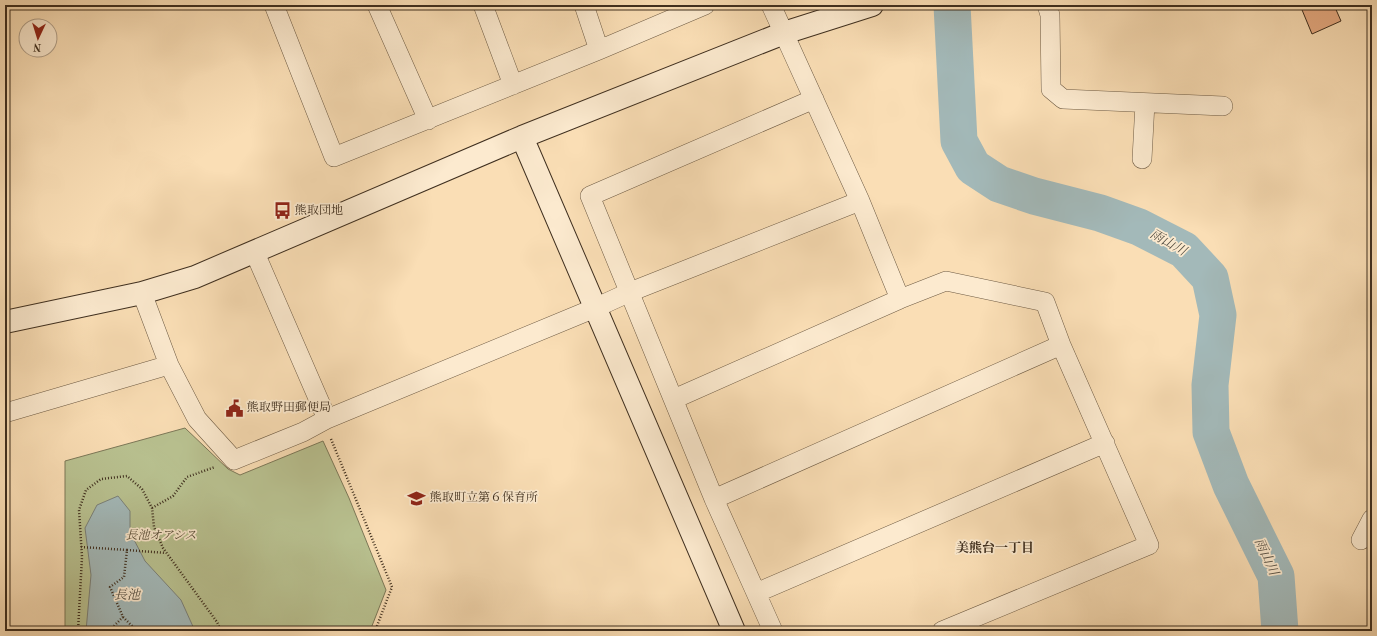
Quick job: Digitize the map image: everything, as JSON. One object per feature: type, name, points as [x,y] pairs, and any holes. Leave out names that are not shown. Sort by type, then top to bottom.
[{"type":"street","points":[[274,5],[334,157],[599,50],[705,5]]},
{"type":"street","points":[[377,5],[428,120]]},
{"type":"street","points":[[483,5],[513,85]]},
{"type":"street","points":[[584,5],[599,50]]},
{"type":"street","points":[[771,5],[860,201],[900,298]]},
{"type":"street","points":[[5,322],[142,293],[195,277],[255,253],[522,137],[784,33],[872,5]]},
{"type":"street","points":[[1047,5],[1050,15],[1051,90],[1063,98],[1223,106]]},
{"type":"street","points":[[773,631],[714,499],[590,196],[814,99]]},
{"type":"street","points":[[1142,160],[1145,103]]},
{"type":"street","points":[[522,137],[734,631]]},
{"type":"street","points":[[142,293],[169,365],[197,419],[234,460],[303,432],[328,419],[596,308],[630,292],[860,201]]},
{"type":"street","points":[[255,253],[328,419]]},
{"type":"street","points":[[674,399],[900,298],[946,281],[1045,302],[1061,345],[1149,545],[942,631]]},
{"type":"street","points":[[714,499],[1061,345]]},
{"type":"street","points":[[5,413],[169,365]]},
{"type":"street","points":[[756,593],[1105,443]]},
{"type":"street","points":[[1361,540],[1372,519]]},
{"type":"path","points":[[328,419],[330,438],[392,587],[375,631]]},
{"type":"path","points":[[152,508],[173,496],[187,477],[234,460]]},
{"type":"path","points":[[78,631],[81,547],[79,510],[86,490],[101,479],[127,476],[142,489],[152,508],[154,527],[166,553],[217,622],[221,631]]},
{"type":"path","points":[[81,547],[166,553]]},
{"type":"path","points":[[127,550],[124,578],[110,587],[123,617],[137,631]]},
{"type":"path","points":[[109,631],[123,617]]},
{"type":"green space","name":"長池オアシス","points":[[185,428],[228,469],[240,475],[323,441],[349,498],[386,590],[370,631],[65,631],[65,461]]},
{"type":"water","name":"長池","points":[[118,496],[130,511],[130,532],[145,561],[181,600],[195,631],[86,631],[91,575],[85,528],[97,505]]},
{"type":"building","points":[[1300,5],[1334,5],[1341,21],[1312,34]]},
{"type":"waterway","name":"雨山川","points":[[952,5],[959,141],[973,167],[999,184],[1034,196],[1100,213],[1139,227],[1184,250],[1210,278],[1218,315],[1210,385],[1211,432],[1231,485],[1276,576],[1280,631]]},
{"type":"place","name":"熊取団地","points":[[282,211]]},
{"type":"place","name":"熊取野田郵便局","points":[[234,408]]},
{"type":"place","name":"熊取町立第６保育所","points":[[417,498]]},
{"type":"district","name":"美熊台一丁目","points":[[995,548]]}]
